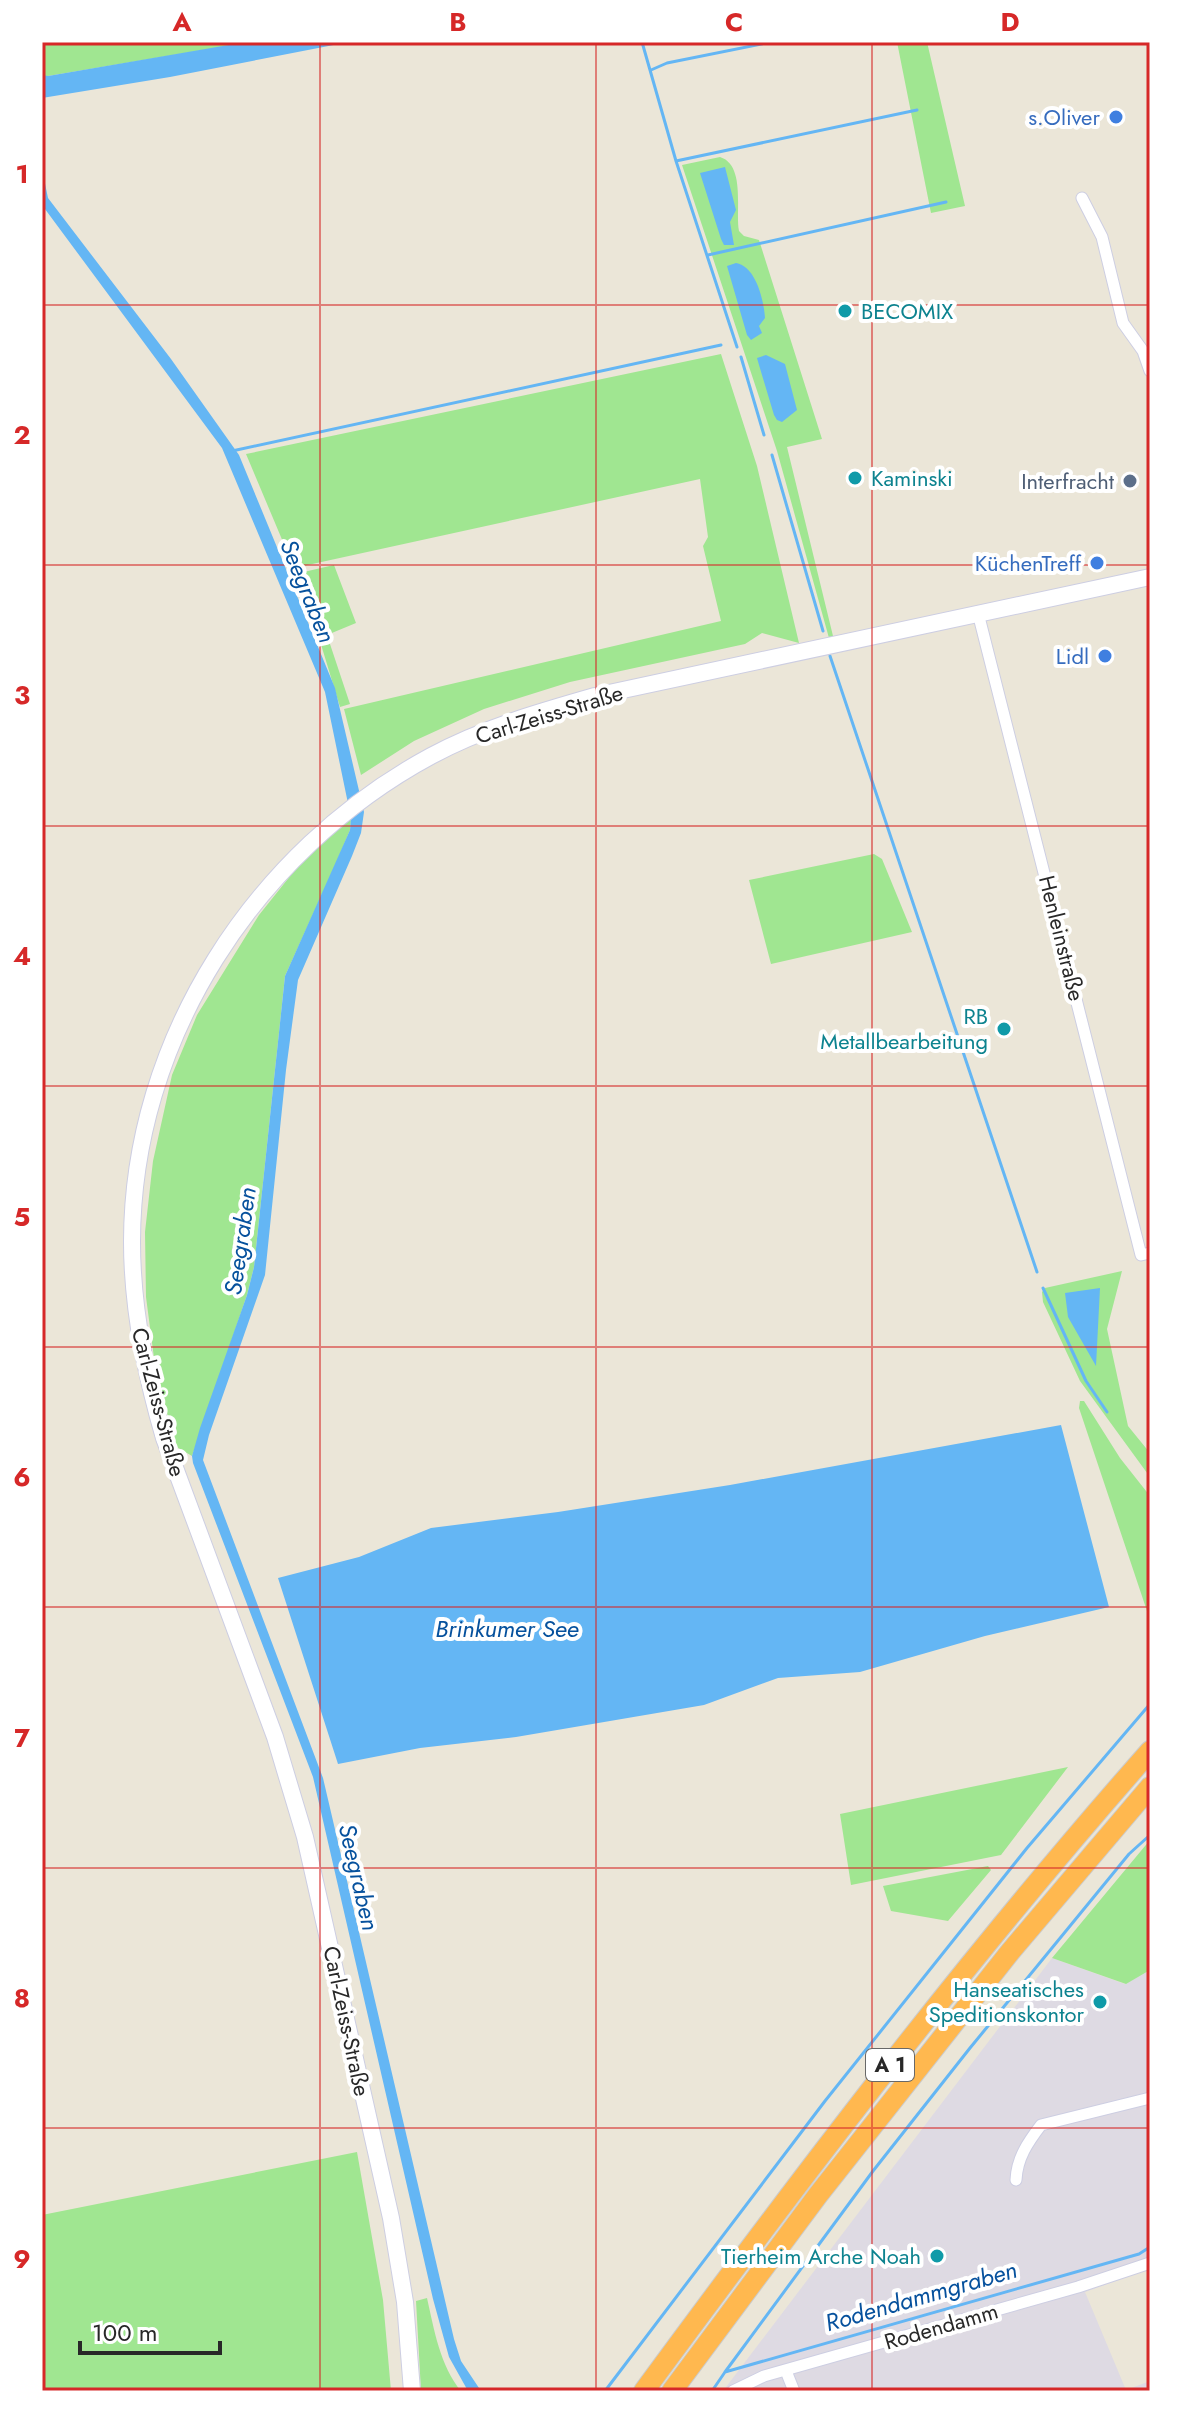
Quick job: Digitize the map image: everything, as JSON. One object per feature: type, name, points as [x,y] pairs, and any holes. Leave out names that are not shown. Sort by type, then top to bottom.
[{"type":"highway","name":"A 1","points":[[644,2391],[881,2075],[991,1937],[1150,1751]]},
{"type":"highway","name":"A 1","points":[[672,2391],[827,2183],[1010,1952],[1150,1787]]},
{"type":"main road","name":"Carl-Zeiss-Straße","points":[[412,2391],[405,2302],[391,2218],[305,1837],[275,1737],[164,1438],[137,1323],[133,1217],[141,1152],[157,1087],[177,1032],[200,985],[244,916],[289,863],[343,813],[444,750],[540,711],[626,689],[1150,577]]},
{"type":"street","points":[[1082,198],[1102,237],[1123,323],[1143,351],[1150,371]]},
{"type":"street","name":"Henleinstraße","points":[[978,613],[1141,1255],[1150,1253]]},
{"type":"street","points":[[1016,2180],[1017,2165],[1041,2125],[1150,2098]]},
{"type":"street","name":"Rodendamm","points":[[733,2391],[744,2384],[786,2371],[1150,2263]]},
{"type":"street","points":[[786,2371],[794,2391]]},
{"type":"shaded area","points":[[1052,1958],[1125,1984],[1150,1970],[1150,2269],[1085,2292],[1126,2390],[1150,2381],[1150,2391],[723,2391]]},
{"type":"green space","points":[[42,42],[251,42],[42,77]]},
{"type":"green space","points":[[897,42],[927,42],[965,206],[931,213]]},
{"type":"green space","points":[[720,157],[728,162],[736,179],[739,231],[744,236],[759,240],[822,439],[787,447],[833,636],[829,638],[777,451],[682,165]]},
{"type":"green space","points":[[721,354],[757,466],[799,643],[762,633],[745,644],[570,682],[484,709],[414,741],[361,775],[344,709],[721,621],[703,546],[708,537],[700,479],[294,568],[246,454]]},
{"type":"green space","points":[[334,565],[356,623],[327,635],[350,704],[340,707],[316,628],[295,574]]},
{"type":"green space","points":[[351,819],[350,830],[337,861],[285,976],[254,1267],[192,1456],[175,1446],[154,1358],[146,1297],[145,1232],[153,1161],[172,1075],[197,1015],[259,915],[307,855]]},
{"type":"green space","points":[[874,854],[882,859],[912,932],[771,964],[749,880]]},
{"type":"green space","points":[[1122,1271],[1107,1329],[1128,1426],[1150,1453],[1150,1477],[1080,1381],[1043,1302],[1042,1292],[1045,1288]]},
{"type":"green space","points":[[1080,1401],[1084,1401],[1120,1458],[1150,1496],[1150,1620],[1079,1408]]},
{"type":"green space","points":[[1068,1767],[1001,1855],[851,1885],[840,1814]]},
{"type":"green space","points":[[1150,1840],[1150,1970],[1126,1984],[1052,1958]]},
{"type":"green space","points":[[988,1866],[991,1870],[948,1921],[891,1911],[883,1886]]},
{"type":"green space","points":[[357,2152],[383,2300],[391,2391],[42,2391],[42,2215]]},
{"type":"green space","points":[[427,2298],[443,2359],[461,2391],[421,2391],[416,2301]]},
{"type":"water","points":[[246,42],[349,42],[42,98],[42,75]]},
{"type":"water","points":[[725,167],[736,210],[730,222],[734,245],[724,245],[721,239],[700,173]]},
{"type":"water","points":[[42,169],[48,198],[171,359],[239,455],[335,688],[364,812],[361,833],[352,856],[298,980],[265,1275],[203,1460],[323,1778],[454,2339],[461,2361],[481,2391],[468,2391],[449,2357],[433,2299],[313,1777],[192,1456],[254,1267],[285,976],[350,830],[351,818],[325,692],[222,448],[42,205]]},
{"type":"water","points":[[736,263],[749,270],[754,277],[763,303],[765,318],[759,326],[762,333],[751,340],[727,266]]},
{"type":"water","points":[[766,355],[785,364],[797,410],[782,422],[774,415],[757,358]]},
{"type":"water","points":[[1100,1288],[1096,1366],[1068,1317],[1065,1293]]},
{"type":"water","name":"Brinkumer See","points":[[1061,1425],[1109,1607],[985,1636],[860,1672],[778,1678],[704,1705],[516,1737],[420,1748],[338,1764],[278,1578],[359,1557],[431,1528],[730,1485]]},
{"type":"waterway","points":[[642,42],[676,161],[737,347]]},
{"type":"waterway","points":[[651,70],[667,63],[771,42]]},
{"type":"waterway","points":[[676,161],[917,110]]},
{"type":"waterway","points":[[708,255],[946,202]]},
{"type":"waterway","points":[[232,451],[721,345]]},
{"type":"waterway","points":[[741,357],[764,435]]},
{"type":"waterway","points":[[772,455],[823,631]]},
{"type":"waterway","points":[[830,656],[1037,1272]]},
{"type":"waterway","points":[[1043,1288],[1086,1381],[1107,1412]]},
{"type":"waterway","points":[[605,2391],[825,2101],[1027,1848],[1150,1704]]},
{"type":"waterway","points":[[725,2372],[873,2171],[970,2048],[1129,1854],[1150,1835]]},
{"type":"waterway","name":"Rodendammgraben","points":[[712,2391],[725,2372],[1139,2254],[1150,2247]]},
{"type":"place","name":"s.Oliver","points":[[1116,117]]},
{"type":"place","name":"BECOMIX","points":[[845,311]]},
{"type":"place","name":"Kaminski","points":[[855,478]]},
{"type":"place","name":"Interfracht","points":[[1130,481]]},
{"type":"place","name":"KüchenTreff","points":[[1097,563]]},
{"type":"place","name":"Lidl","points":[[1105,656]]},
{"type":"place","name":"RB Metallbearbeitung","points":[[1004,1029]]},
{"type":"place","name":"Hanseatisches Speditionskontor","points":[[1100,2002]]},
{"type":"place","name":"Tierheim Arche Noah","points":[[937,2256]]},
{"type":"water label","name":"Seegraben","points":[[308,591]]},
{"type":"water label","name":"Seegraben","points":[[240,1241]]},
{"type":"water label","name":"Seegraben","points":[[359,1877]]}]
